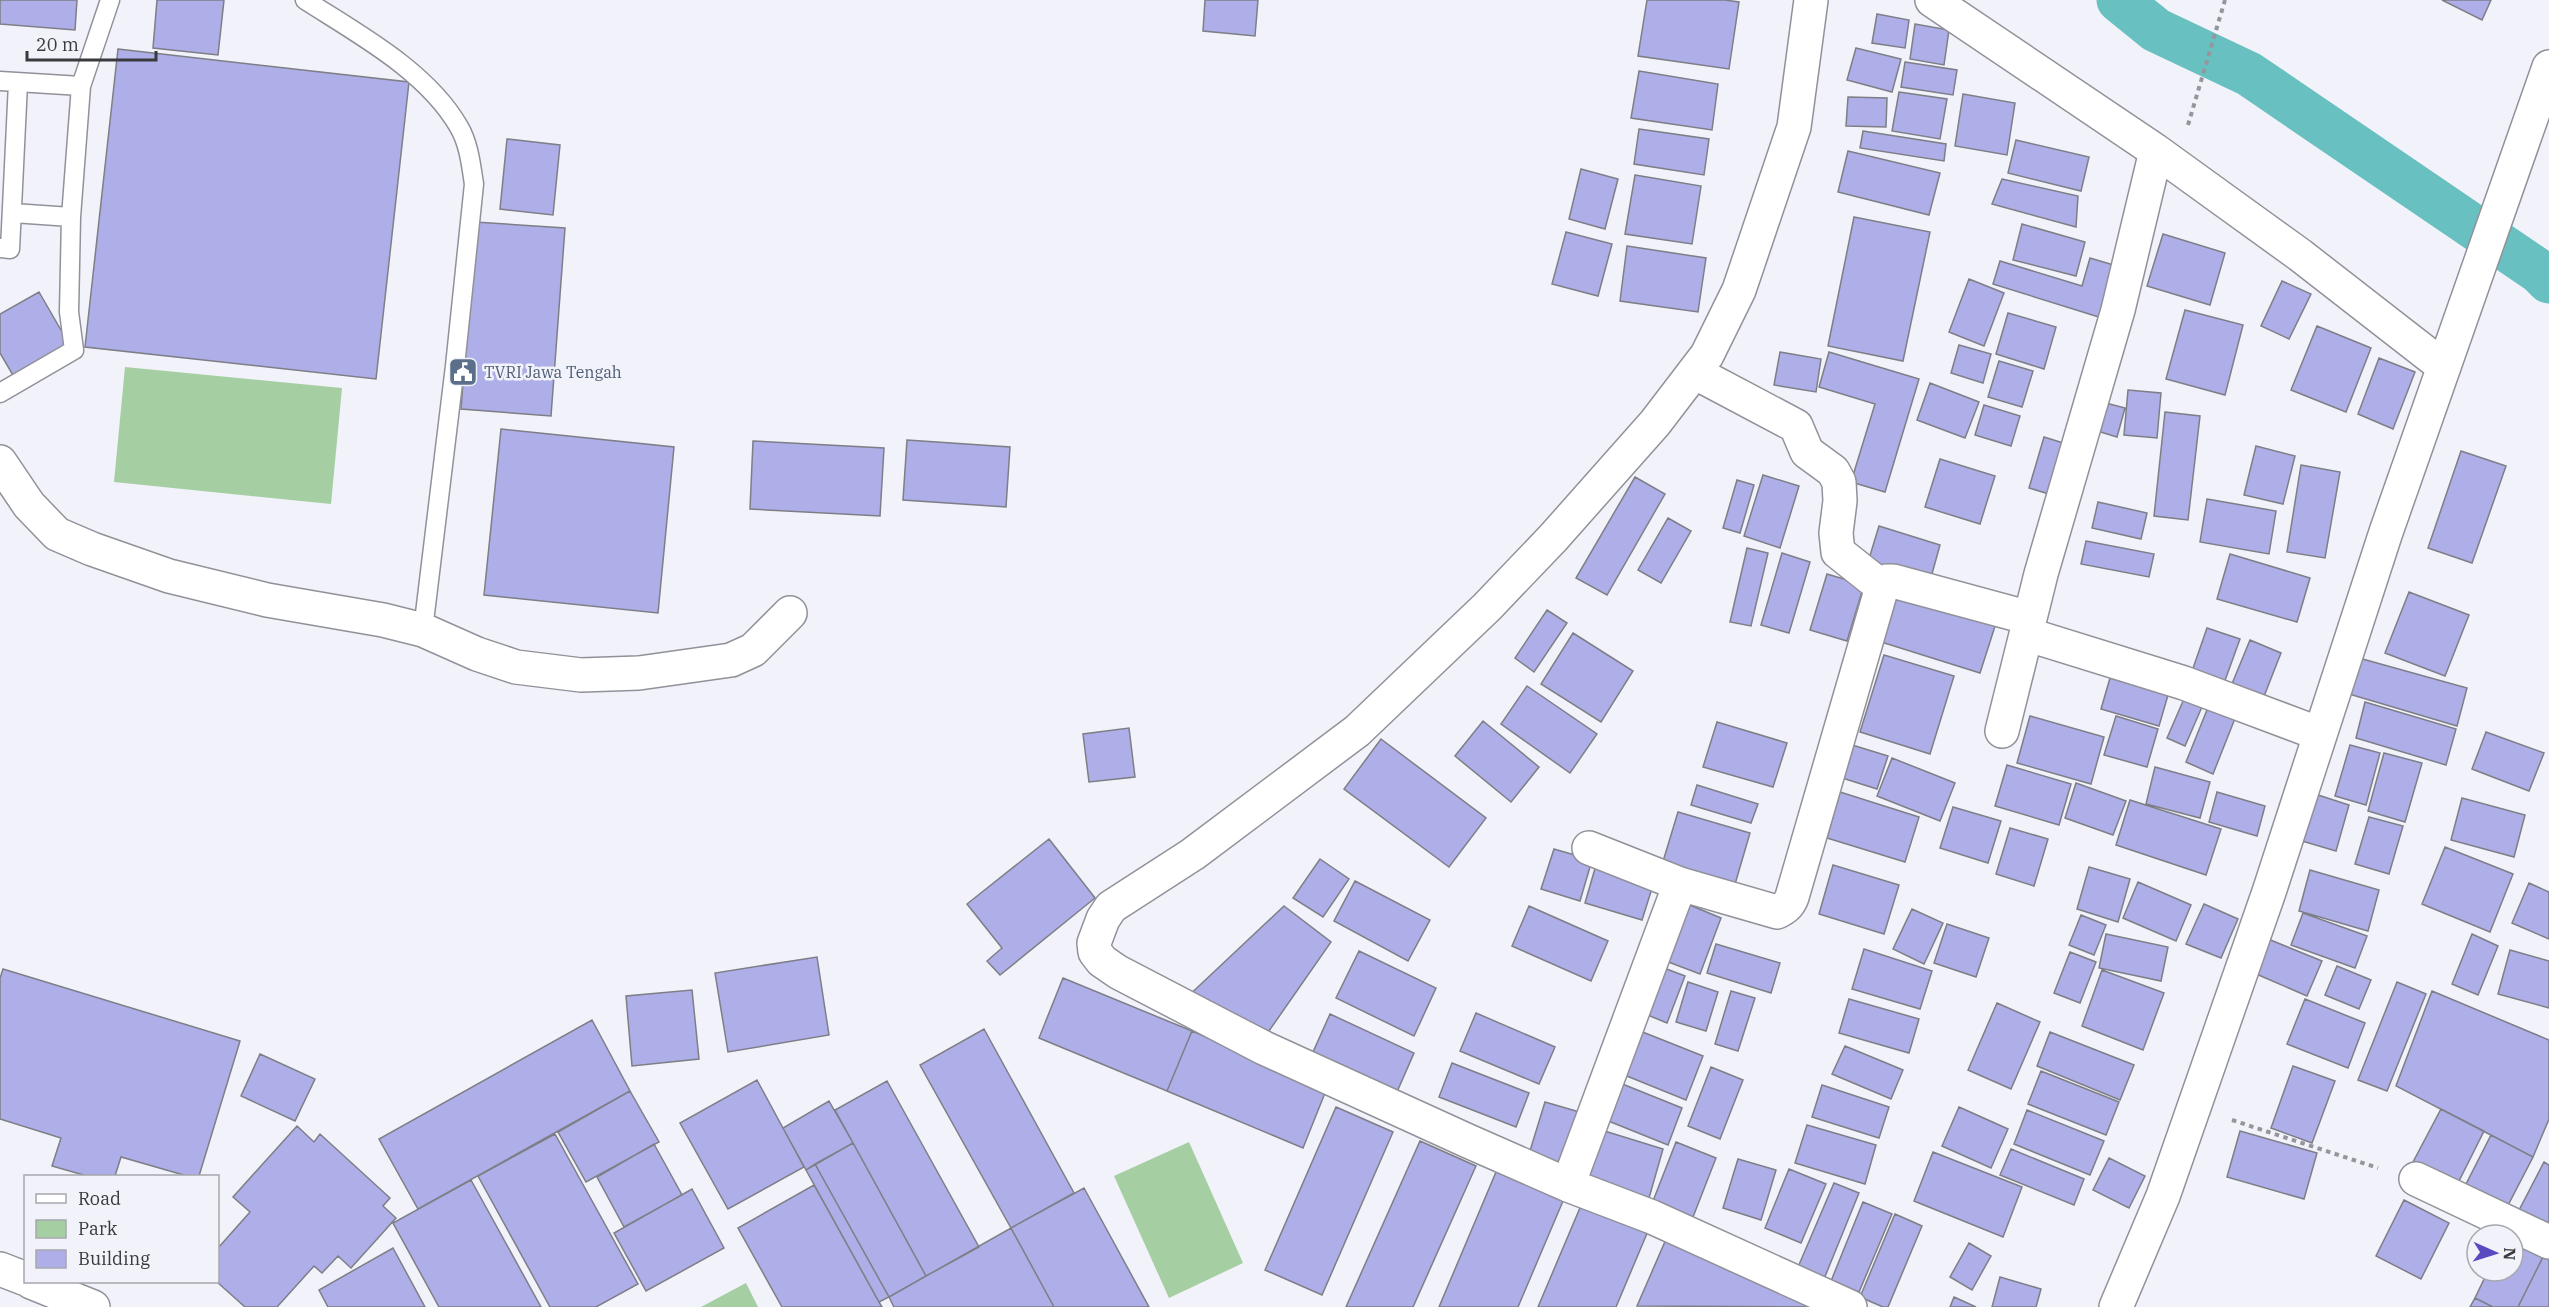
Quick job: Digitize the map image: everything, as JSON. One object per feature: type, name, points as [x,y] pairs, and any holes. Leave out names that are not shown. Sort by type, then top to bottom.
[{"type":"street","points":[[1811,0],[1794,127],[1739,290],[1707,355],[1655,423],[1553,538],[1487,607],[1357,731],[1193,854],[1117,902],[1103,919],[1094,943],[1095,952],[1102,961],[1118,972],[1264,1048],[1568,1185],[1652,1217],[1850,1307]]},
{"type":"street","points":[[1932,0],[2156,151],[2300,255],[2444,367]]},
{"type":"street","points":[[2116,1307],[2163,1196],[2269,892],[2386,532],[2549,67]]},
{"type":"street","points":[[2002,730],[2028,626],[2118,310],[2156,151]]},
{"type":"street","points":[[1694,372],[1796,426],[1807,452],[1833,471],[1839,482],[1840,501],[1836,533],[1838,552],[1881,587]]},
{"type":"street","points":[[0,462],[29,505],[57,534],[92,549],[169,576],[267,600],[382,620],[423,630],[477,654],[516,667],[580,675],[639,674],[730,660],[753,650],[790,613]]},
{"type":"street","points":[[1589,848],[1680,884],[1777,912],[1789,905],[1881,587],[1887,581],[1893,581],[2028,626],[2320,734]]},
{"type":"street","points":[[1568,1185],[1680,884]]},
{"type":"street","points":[[2416,1179],[2549,1242]]},
{"type":"street","points":[[0,1269],[24,1278]]},
{"type":"street","points":[[36,1283],[93,1307]]},
{"type":"lane","points":[[0,393],[74,350],[69,312],[71,217],[81,86],[110,0]]},
{"type":"lane","points":[[305,0],[389,55],[440,99],[460,128],[470,156],[474,184],[423,630]]},
{"type":"lane","points":[[0,248],[10,249],[13,213],[9,82],[81,86]]},
{"type":"lane","points":[[13,213],[71,217]]},
{"type":"path","points":[[2188,124],[2225,0]]},
{"type":"path","points":[[2188,1123],[2206,1125],[2232,1120],[2332,1154],[2416,1179]]},
{"type":"green space","points":[[125,367],[342,388],[331,504],[114,482]]},
{"type":"green space","points":[[1189,1142],[1243,1263],[1169,1298],[1114,1176]]},
{"type":"green space","points":[[746,1283],[758,1307],[701,1307]]},
{"type":"building","points":[[0,0],[77,0],[75,30],[0,24]]},
{"type":"building","points":[[157,0],[224,0],[218,55],[153,48]]},
{"type":"building","points":[[1205,0],[1258,0],[1255,36],[1203,31]]},
{"type":"building","points":[[1647,0],[1739,2],[1729,69],[1638,56]]},
{"type":"building","points":[[2442,0],[2491,0],[2482,20]]},
{"type":"building","points":[[1877,14],[1909,20],[1905,48],[1872,43]]},
{"type":"building","points":[[1915,24],[1949,30],[1944,65],[1910,59]]},
{"type":"building","points":[[1856,48],[1901,59],[1892,92],[1847,80]]},
{"type":"building","points":[[118,49],[409,82],[376,379],[85,347]]},
{"type":"building","points":[[1905,62],[1957,70],[1953,95],[1901,87]]},
{"type":"building","points":[[1639,71],[1718,84],[1712,130],[1631,118]]},
{"type":"building","points":[[1899,92],[1947,99],[1940,139],[1892,131]]},
{"type":"building","points":[[1963,94],[2015,103],[2007,155],[1955,146]]},
{"type":"building","points":[[1848,97],[1887,98],[1886,127],[1846,126]]},
{"type":"building","points":[[1639,129],[1709,139],[1704,175],[1634,164]]},
{"type":"building","points":[[1863,131],[1946,144],[1944,161],[1860,148]]},
{"type":"building","points":[[507,139],[560,145],[553,215],[500,209]]},
{"type":"building","points":[[2016,140],[2089,157],[2081,191],[2008,173]]},
{"type":"building","points":[[1848,151],[1940,173],[1929,215],[1838,192]]},
{"type":"building","points":[[1581,169],[1618,179],[1605,229],[1569,219]]},
{"type":"building","points":[[1635,175],[1701,186],[1692,244],[1625,234]]},
{"type":"building","points":[[2002,179],[2078,196],[2076,227],[1992,204]]},
{"type":"building","points":[[1854,217],[1930,232],[1903,361],[1828,346]]},
{"type":"building","points":[[475,222],[565,228],[551,416],[461,409]]},
{"type":"building","points":[[2022,224],[2085,242],[2076,276],[2013,260]]},
{"type":"building","points":[[1566,232],[1612,244],[1598,296],[1552,284]]},
{"type":"building","points":[[2163,234],[2225,253],[2210,305],[2147,286]]},
{"type":"building","points":[[1627,246],[1706,258],[1698,312],[1620,301]]},
{"type":"building","points":[[2090,258],[2117,266],[2102,318],[1993,284],[2000,261],[2082,286]]},
{"type":"building","points":[[1969,279],[2004,293],[1984,346],[1949,332]]},
{"type":"building","points":[[2282,281],[2311,294],[2289,339],[2261,326]]},
{"type":"building","points":[[39,292],[69,344],[14,377],[0,353],[0,314]]},
{"type":"building","points":[[2185,310],[2243,325],[2225,395],[2166,379]]},
{"type":"building","points":[[2008,313],[2056,327],[2044,369],[1996,354]]},
{"type":"building","points":[[2317,326],[2371,348],[2346,412],[2291,390]]},
{"type":"building","points":[[1959,345],[1991,354],[1983,383],[1951,373]]},
{"type":"building","points":[[1780,352],[1821,359],[1816,392],[1774,385]]},
{"type":"building","points":[[1829,352],[1919,379],[1885,492],[1851,482],[1875,404],[1819,387]]},
{"type":"building","points":[[2379,358],[2415,372],[2393,429],[2358,414]]},
{"type":"building","points":[[1999,361],[2033,371],[2022,407],[1988,397]]},
{"type":"building","points":[[1930,383],[1979,402],[1965,438],[1917,420]]},
{"type":"building","points":[[2128,390],[2161,393],[2157,438],[2124,435]]},
{"type":"building","points":[[2102,402],[2125,408],[2117,437],[2094,430]]},
{"type":"building","points":[[1984,405],[2020,416],[2011,446],[1975,435]]},
{"type":"building","points":[[2165,412],[2200,416],[2188,520],[2154,516]]},
{"type":"building","points":[[501,429],[674,447],[658,613],[484,595]]},
{"type":"building","points":[[2044,437],[2073,446],[2059,497],[2029,488]]},
{"type":"building","points":[[907,440],[1010,447],[1006,507],[903,500]]},
{"type":"building","points":[[753,441],[884,448],[880,516],[750,509]]},
{"type":"building","points":[[2256,446],[2295,456],[2283,504],[2244,495]]},
{"type":"building","points":[[2461,451],[2506,466],[2472,563],[2428,548]]},
{"type":"building","points":[[1940,459],[1995,476],[1980,524],[1925,507]]},
{"type":"building","points":[[2301,465],[2340,472],[2325,558],[2287,552]]},
{"type":"building","points":[[1763,475],[1799,486],[1780,548],[1744,536]]},
{"type":"building","points":[[1635,477],[1665,494],[1607,595],[1576,578]]},
{"type":"building","points":[[1737,480],[1754,485],[1740,533],[1723,528]]},
{"type":"building","points":[[2207,499],[2276,511],[2269,554],[2200,542]]},
{"type":"building","points":[[2098,502],[2147,513],[2141,539],[2092,528]]},
{"type":"building","points":[[1668,518],[1691,531],[1661,583],[1638,570]]},
{"type":"building","points":[[1879,526],[1940,545],[1930,581],[1868,562]]},
{"type":"building","points":[[2086,541],[2154,554],[2149,577],[2081,564]]},
{"type":"building","points":[[1747,548],[1768,553],[1751,626],[1730,622]]},
{"type":"building","points":[[1782,553],[1810,562],[1789,633],[1761,625]]},
{"type":"building","points":[[2230,554],[2310,578],[2297,622],[2217,599]]},
{"type":"building","points":[[1827,574],[1864,585],[1847,641],[1810,630]]},
{"type":"building","points":[[1894,588],[1997,620],[1980,673],[1878,641]]},
{"type":"building","points":[[2409,592],[2469,615],[2445,676],[2385,653]]},
{"type":"building","points":[[1547,610],[1567,623],[1534,672],[1515,658]]},
{"type":"building","points":[[2207,628],[2240,639],[2223,686],[2191,674]]},
{"type":"building","points":[[1573,633],[1633,671],[1601,722],[1541,684]]},
{"type":"building","points":[[2250,640],[2281,653],[2261,704],[2229,691]]},
{"type":"building","points":[[1884,655],[1954,676],[1930,754],[1860,732]]},
{"type":"building","points":[[2359,658],[2467,688],[2457,726],[2349,694]]},
{"type":"building","points":[[2110,678],[2168,695],[2159,726],[2101,709]]},
{"type":"building","points":[[2190,685],[2208,693],[2185,746],[2167,738]]},
{"type":"building","points":[[1527,686],[1597,734],[1570,773],[1501,724]]},
{"type":"building","points":[[2365,702],[2456,729],[2446,765],[2356,738]]},
{"type":"building","points":[[2209,705],[2236,716],[2213,774],[2186,762]]},
{"type":"building","points":[[2030,716],[2104,737],[2091,784],[2017,763]]},
{"type":"building","points":[[2116,716],[2158,729],[2147,767],[2104,755]]},
{"type":"building","points":[[1483,721],[1539,767],[1511,802],[1455,756]]},
{"type":"building","points":[[1717,722],[1787,743],[1773,787],[1703,767]]},
{"type":"building","points":[[1129,728],[1135,777],[1089,782],[1083,734]]},
{"type":"building","points":[[2486,732],[2544,753],[2529,791],[2472,769]]},
{"type":"building","points":[[1381,739],[1486,818],[1449,867],[1344,789]]},
{"type":"building","points":[[1849,744],[1888,756],[1877,789],[1839,777]]},
{"type":"building","points":[[2350,745],[2380,753],[2366,805],[2335,796]]},
{"type":"building","points":[[2384,753],[2422,763],[2405,822],[2368,811]]},
{"type":"building","points":[[1892,758],[1955,783],[1940,821],[1877,796]]},
{"type":"building","points":[[2007,765],[2071,784],[2059,825],[1995,806]]},
{"type":"building","points":[[2155,767],[2210,782],[2200,818],[2146,804]]},
{"type":"building","points":[[2076,783],[2126,801],[2113,835],[2065,818]]},
{"type":"building","points":[[1697,785],[1758,804],[1751,823],[1691,805]]},
{"type":"building","points":[[1840,792],[1919,817],[1905,862],[1827,838]]},
{"type":"building","points":[[2217,792],[2265,806],[2257,836],[2209,822]]},
{"type":"building","points":[[2315,794],[2349,805],[2336,851],[2302,841]]},
{"type":"building","points":[[2462,798],[2525,815],[2514,857],[2451,840]]},
{"type":"building","points":[[2130,800],[2221,829],[2206,875],[2116,845]]},
{"type":"building","points":[[1953,807],[2001,821],[1988,863],[1940,848]]},
{"type":"building","points":[[1678,812],[1750,833],[1733,891],[1661,868]]},
{"type":"building","points":[[2369,817],[2403,826],[2389,874],[2355,864]]},
{"type":"building","points":[[2010,828],[2048,839],[2034,886],[1996,874]]},
{"type":"building","points":[[1049,839],[1095,898],[1000,975],[987,961],[1002,948],[967,904]]},
{"type":"building","points":[[2445,847],[2513,874],[2490,932],[2422,904]]},
{"type":"building","points":[[1554,849],[1592,860],[1580,901],[1541,889]]},
{"type":"building","points":[[1320,859],[1349,879],[1323,917],[1293,898]]},
{"type":"building","points":[[1596,865],[1654,882],[1642,920],[1585,903]]},
{"type":"building","points":[[1833,865],[1899,885],[1884,934],[1819,914]]},
{"type":"building","points":[[2089,867],[2130,879],[2118,922],[2077,909]]},
{"type":"building","points":[[2310,870],[2379,890],[2368,931],[2299,911]]},
{"type":"building","points":[[1355,881],[1430,920],[1408,961],[1334,921]]},
{"type":"building","points":[[2138,882],[2191,905],[2176,941],[2123,918]]},
{"type":"building","points":[[2529,883],[2549,892],[2549,939],[2512,923]]},
{"type":"building","points":[[1680,901],[1721,918],[1700,974],[1658,958]]},
{"type":"building","points":[[2204,904],[2238,919],[2221,958],[2186,944]]},
{"type":"building","points":[[1284,906],[1331,942],[1262,1041],[1183,1001]]},
{"type":"building","points":[[1529,906],[1608,941],[1591,981],[1512,946]]},
{"type":"building","points":[[1912,909],[1943,923],[1924,964],[1893,949]]},
{"type":"building","points":[[2303,913],[2367,936],[2355,968],[2291,945]]},
{"type":"building","points":[[2081,915],[2106,925],[2094,955],[2069,945]]},
{"type":"building","points":[[1947,924],[1989,938],[1976,977],[1934,963]]},
{"type":"building","points":[[2106,934],[2168,947],[2161,981],[2099,968]]},
{"type":"building","points":[[2472,934],[2498,946],[2478,995],[2452,984]]},
{"type":"building","points":[[2268,939],[2322,961],[2307,996],[2254,973]]},
{"type":"building","points":[[1716,944],[1780,963],[1771,993],[1707,973]]},
{"type":"building","points":[[1864,949],[1932,971],[1920,1009],[1852,989]]},
{"type":"building","points":[[2510,950],[2549,961],[2549,1008],[2498,994]]},
{"type":"building","points":[[1359,951],[1436,988],[1414,1036],[1336,998]]},
{"type":"building","points":[[2070,952],[2096,962],[2080,1003],[2054,993]]},
{"type":"building","points":[[817,957],[829,1035],[728,1052],[715,973]]},
{"type":"building","points":[[1656,965],[1685,976],[1667,1023],[1638,1011]]},
{"type":"building","points":[[2337,966],[2371,980],[2359,1009],[2325,995]]},
{"type":"building","points":[[3,969],[240,1041],[199,1175],[184,1175],[121,1157],[115,1175],[84,1175],[52,1166],[61,1138],[0,1119],[0,978]]},
{"type":"building","points":[[2102,970],[2164,993],[2143,1050],[2082,1026]]},
{"type":"building","points":[[1063,978],[1192,1031],[1167,1091],[1039,1038]]},
{"type":"building","points":[[1688,982],[1718,992],[1706,1031],[1676,1022]]},
{"type":"building","points":[[2397,982],[2426,994],[2387,1091],[2358,1080]]},
{"type":"building","points":[[692,990],[699,1059],[632,1066],[626,996]]},
{"type":"building","points":[[1731,991],[1755,998],[1738,1051],[1715,1044]]},
{"type":"building","points":[[2432,991],[2549,1040],[2549,1119],[2533,1157],[2396,1086]]},
{"type":"building","points":[[1849,999],[1919,1019],[1909,1053],[1839,1033]]},
{"type":"building","points":[[2305,999],[2365,1023],[2348,1068],[2287,1044]]},
{"type":"building","points":[[1997,1003],[2040,1022],[2011,1089],[1968,1070]]},
{"type":"building","points":[[1476,1013],[1555,1047],[1539,1084],[1460,1051]]},
{"type":"building","points":[[1330,1014],[1414,1053],[1393,1101],[1309,1061]]},
{"type":"building","points":[[592,1020],[630,1091],[418,1209],[379,1139]]},
{"type":"building","points":[[984,1029],[1074,1193],[1011,1228],[920,1065]]},
{"type":"building","points":[[1635,1029],[1703,1056],[1686,1100],[1617,1072]]},
{"type":"building","points":[[1192,1031],[1327,1088],[1303,1148],[1167,1091]]},
{"type":"building","points":[[2050,1032],[2134,1065],[2120,1100],[2037,1066]]},
{"type":"building","points":[[1845,1046],[1903,1070],[1891,1099],[1832,1074]]},
{"type":"building","points":[[260,1054],[315,1079],[295,1121],[241,1096]]},
{"type":"building","points":[[1452,1063],[1529,1093],[1516,1127],[1439,1097]]},
{"type":"building","points":[[2293,1066],[2335,1081],[2312,1143],[2271,1128]]},
{"type":"building","points":[[1711,1067],[1743,1080],[1720,1139],[1688,1126]]},
{"type":"building","points":[[2041,1071],[2119,1102],[2106,1135],[2028,1104]]},
{"type":"building","points":[[1610,1079],[1682,1108],[1668,1145],[1596,1116]]},
{"type":"building","points":[[757,1080],[804,1167],[728,1209],[680,1123]]},
{"type":"building","points":[[887,1081],[979,1247],[926,1276],[835,1110]]},
{"type":"building","points":[[1822,1085],[1889,1107],[1879,1138],[1812,1117]]},
{"type":"building","points":[[630,1091],[659,1142],[586,1182],[558,1132]]},
{"type":"building","points":[[829,1101],[853,1143],[806,1170],[783,1128]]},
{"type":"building","points":[[1545,1102],[1583,1113],[1566,1166],[1529,1154]]},
{"type":"building","points":[[1336,1107],[1393,1132],[1322,1295],[1265,1270]]},
{"type":"building","points":[[1959,1107],[2008,1129],[1991,1168],[1942,1146]]},
{"type":"building","points":[[2441,1109],[2484,1131],[2456,1187],[2412,1164]]},
{"type":"building","points":[[2027,1110],[2104,1141],[2090,1175],[2014,1144]]},
{"type":"building","points":[[1807,1125],[1876,1145],[1865,1184],[1795,1163]]},
{"type":"building","points":[[297,1126],[314,1142],[320,1134],[390,1198],[383,1206],[396,1218],[351,1268],[338,1256],[322,1273],[314,1266],[277,1307],[245,1307],[218,1283],[219,1247],[250,1212],[233,1197]]},
{"type":"building","points":[[1598,1129],[1663,1149],[1649,1198],[1583,1178]]},
{"type":"building","points":[[2240,1131],[2317,1153],[2304,1199],[2227,1177]]},
{"type":"building","points":[[555,1134],[638,1284],[596,1307],[550,1307],[478,1176]]},
{"type":"building","points":[[2491,1135],[2533,1157],[2504,1213],[2463,1190]]},
{"type":"building","points":[[1420,1141],[1476,1166],[1413,1307],[1346,1307]]},
{"type":"building","points":[[1676,1142],[1716,1158],[1693,1217],[1653,1201]]},
{"type":"building","points":[[853,1143],[926,1276],[889,1297],[815,1164]]},
{"type":"building","points":[[654,1144],[682,1195],[624,1227],[597,1177]]},
{"type":"building","points":[[2011,1149],[2084,1179],[2074,1205],[2000,1175]]},
{"type":"building","points":[[1933,1152],[2022,1187],[2003,1237],[1914,1201]]},
{"type":"building","points":[[2109,1158],[2145,1176],[2129,1208],[2093,1190]]},
{"type":"building","points":[[1738,1159],[1776,1170],[1761,1220],[1723,1208]]},
{"type":"building","points":[[2544,1162],[2549,1165],[2549,1235],[2515,1218]]},
{"type":"building","points":[[815,1164],[889,1297],[879,1302],[806,1170]]},
{"type":"building","points":[[1499,1165],[1566,1194],[1518,1307],[1439,1307]]},
{"type":"building","points":[[1789,1169],[1826,1184],[1801,1243],[1765,1228]]},
{"type":"building","points":[[471,1180],[541,1307],[439,1307],[393,1223]]},
{"type":"building","points":[[1834,1183],[1859,1193],[1824,1279],[1798,1267]]},
{"type":"building","points":[[814,1185],[882,1307],[782,1307],[738,1228]]},
{"type":"building","points":[[1084,1188],[1149,1307],[1054,1307],[1011,1228]]},
{"type":"building","points":[[692,1189],[724,1248],[646,1291],[614,1233]]},
{"type":"building","points":[[1585,1196],[1651,1224],[1616,1307],[1538,1307]]},
{"type":"building","points":[[2404,1200],[2449,1223],[2421,1279],[2376,1256]]},
{"type":"building","points":[[1863,1202],[1892,1214],[1859,1292],[1831,1281]]},
{"type":"building","points":[[1895,1214],[1922,1226],[1888,1307],[1883,1307],[1860,1297]]},
{"type":"building","points":[[1011,1228],[1054,1307],[894,1307],[889,1297]]},
{"type":"building","points":[[1667,1237],[1828,1307],[1637,1306]]},
{"type":"building","points":[[1969,1243],[1991,1256],[1972,1290],[1950,1277]]},
{"type":"building","points":[[2525,1246],[2544,1255],[2518,1307],[2493,1307],[2475,1298],[2482,1283],[2525,1283]]},
{"type":"building","points":[[393,1248],[425,1307],[328,1307],[319,1290]]},
{"type":"building","points":[[2544,1255],[2549,1258],[2549,1307],[2518,1307]]},
{"type":"building","points":[[2000,1277],[2041,1289],[2036,1307],[1992,1307]]},
{"type":"building","points":[[1954,1297],[1976,1307],[1950,1307]]},
{"type":"building","points":[[2475,1298],[2493,1307],[2470,1307]]},
{"type":"waterway","points":[[2119,0],[2156,30],[2249,74],[2540,272],[2549,281]]},
{"type":"place","name":"TVRI Jawa Tengah","points":[[463,372]]}]
